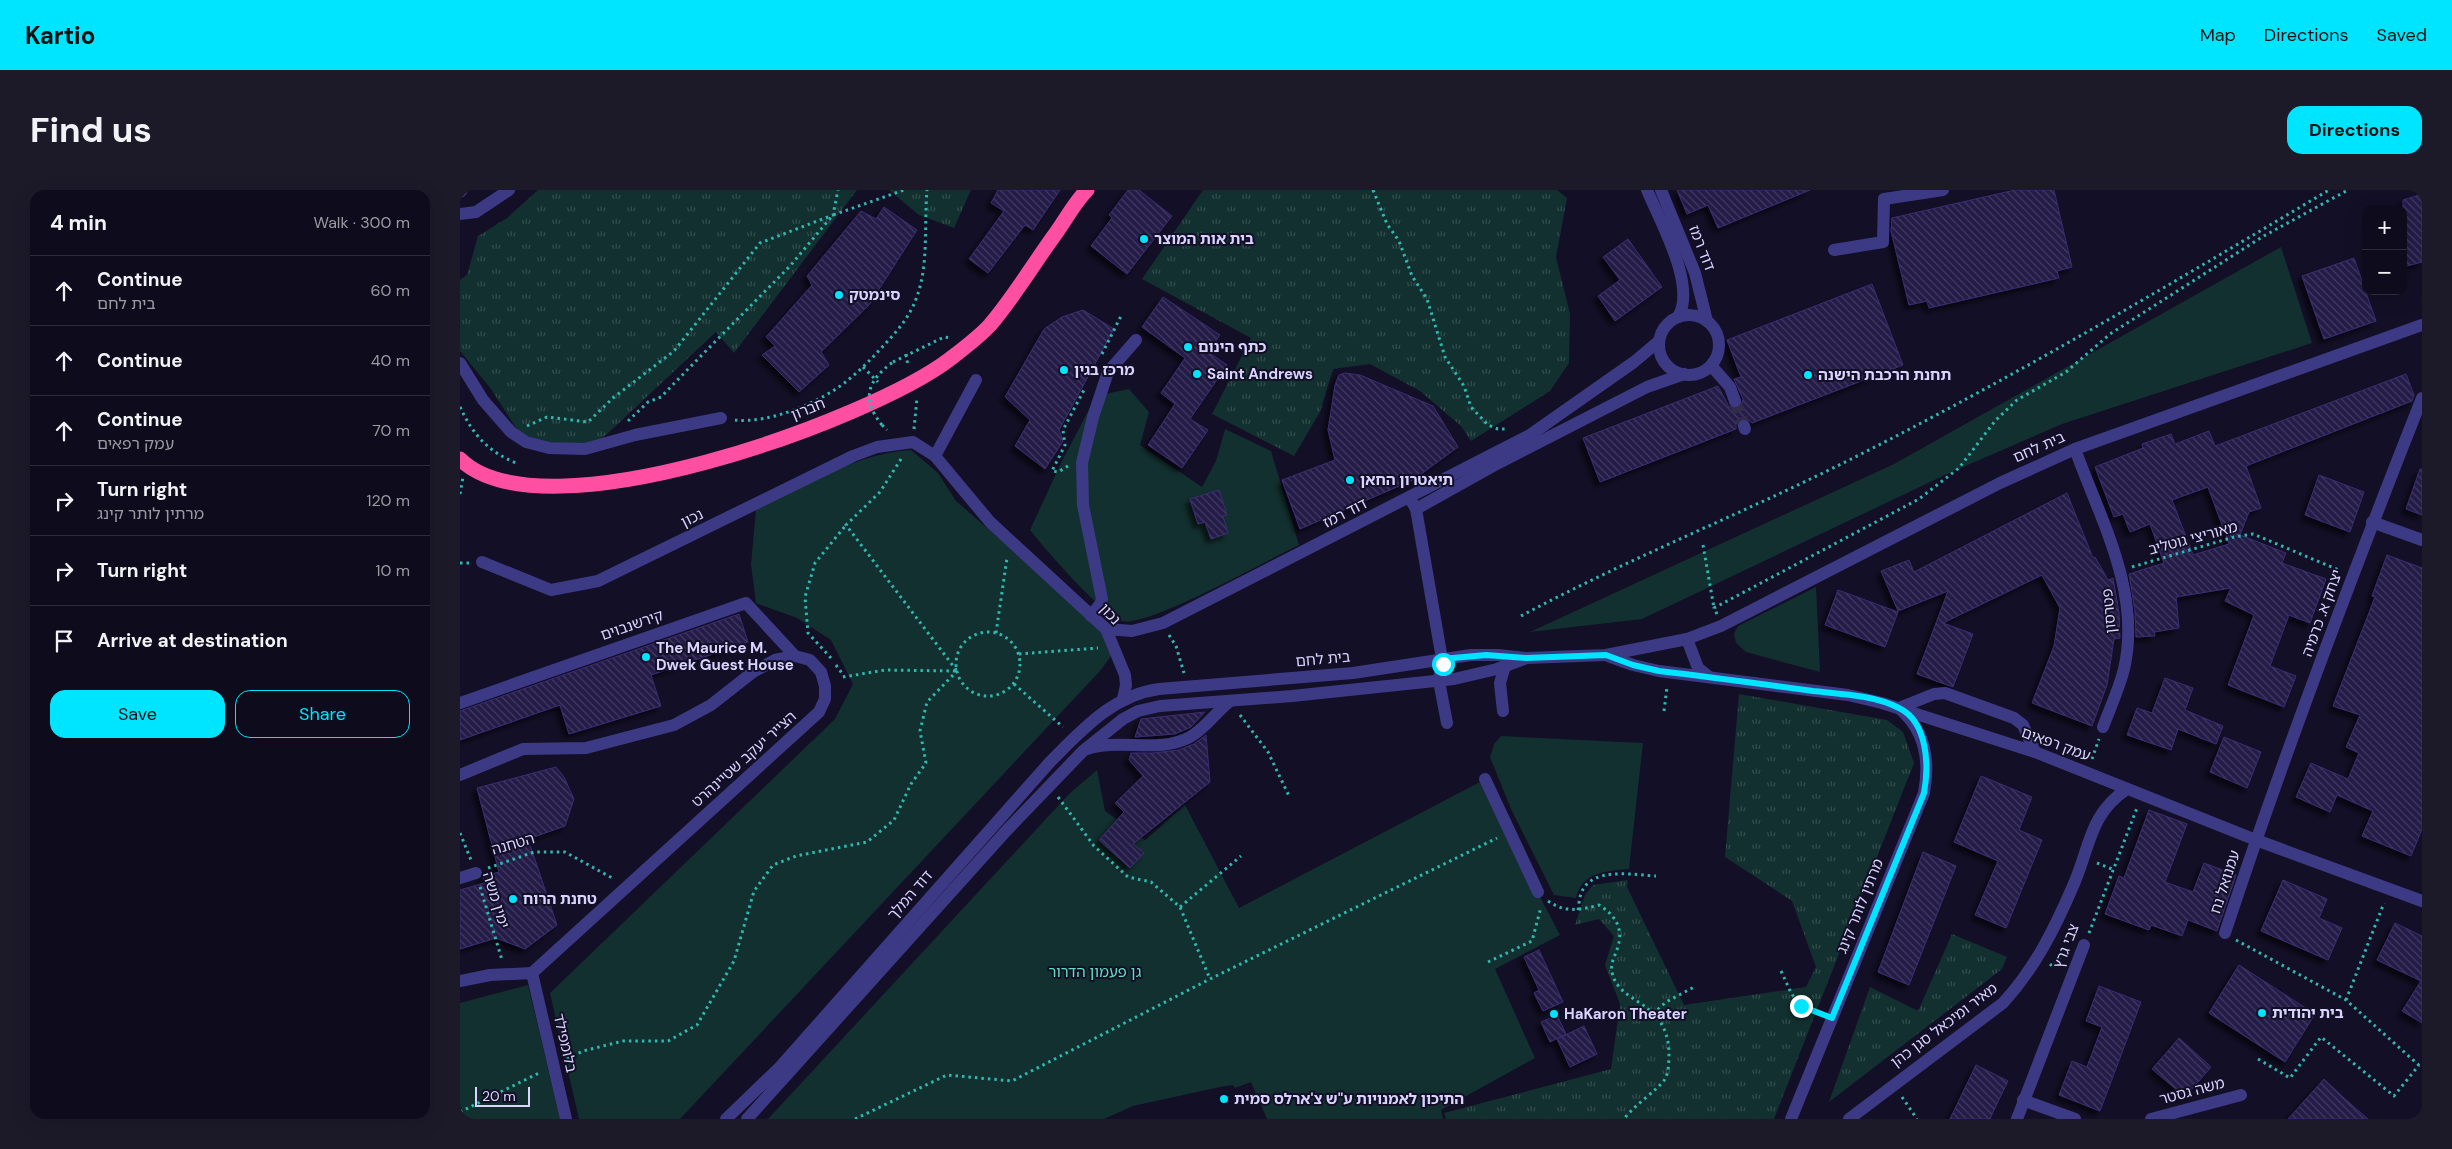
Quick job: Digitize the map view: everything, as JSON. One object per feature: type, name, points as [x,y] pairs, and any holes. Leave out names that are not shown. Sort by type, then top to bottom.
[{"type":"highway","name":"חברון","points":[[460,459],[465,464],[493,478],[519,485],[550,487],[613,482],[696,465],[770,443],[877,400],[918,380],[949,359],[989,325],[1087,190]]},
{"type":"street","points":[[460,214],[476,212],[509,190]]},
{"type":"street","name":"דוד רמז","points":[[1647,190],[1679,270],[1684,298],[1678,317]]},
{"type":"street","name":"דוד רמז","points":[[1661,190],[1695,273],[1707,320]]},
{"type":"street","points":[[1834,250],[1883,242],[1884,199],[1943,190]]},
{"type":"street","points":[[1692,315],[1707,320],[1715,330],[1718,339],[1716,358],[1703,371],[1684,374],[1676,372],[1665,363],[1660,350],[1659,341],[1664,328],[1678,317],[1692,315]]},
{"type":"street","name":"בית לחם","points":[[1123,699],[1143,691],[1353,673],[1439,659],[1486,655],[1526,658],[1606,655],[1633,651],[1657,652],[1722,626],[1991,487],[2075,449],[2422,325]]},
{"type":"street","points":[[1091,616],[1102,599],[1083,505],[1082,463],[1093,418],[1108,372],[1136,340]]},
{"type":"street","name":"דוד רמז","points":[[1413,504],[1530,436],[1634,362],[1659,341]]},
{"type":"street","points":[[460,363],[483,400],[511,432],[526,442],[549,448],[585,449],[635,436],[722,418]]},
{"type":"street","points":[[1715,370],[1730,388],[1735,401]]},
{"type":"street","name":"דוד רמז","points":[[1106,629],[1132,631],[1163,623],[1493,466],[1647,387],[1684,374]]},
{"type":"street","points":[[935,456],[976,380]]},
{"type":"street","name":"יצחק א. כרמיה","points":[[2256,840],[2354,576],[2372,522],[2422,398]]},
{"type":"street","name":"נכון","points":[[482,562],[551,590],[598,581],[853,456],[877,447],[913,442],[935,456],[973,504],[1010,543],[1106,629],[1118,655],[1124,675],[1126,685],[1123,699]]},
{"type":"street","name":"פטרסון","points":[[2075,449],[2120,570],[2127,599],[2127,651],[2124,670],[2103,727]]},
{"type":"street","points":[[1413,504],[1410,518],[1439,659],[1439,681],[1448,723]]},
{"type":"street","points":[[2372,522],[2422,540]]},
{"type":"street","name":"קירשנבוים","points":[[460,703],[746,603],[795,656]]},
{"type":"street","points":[[1687,639],[1698,668],[1709,677]]},
{"type":"street","name":"עמק רפאים","points":[[1606,655],[1648,669],[1848,695],[1899,708],[2035,752],[2256,840],[2422,902]]},
{"type":"street","points":[[460,775],[523,749],[586,748],[674,725],[711,705],[753,672],[774,660],[795,656],[810,660],[821,672],[825,699]]},
{"type":"street","name":"בית לחם","points":[[1130,715],[1160,706],[1230,701],[1469,677],[1526,658]]},
{"type":"street","points":[[1503,711],[1500,683],[1505,666]]},
{"type":"street","points":[[1899,708],[1934,694],[1946,693],[2014,718],[2023,724],[2035,752]]},
{"type":"street","name":"הצייר יעקב שטיינהרט","points":[[532,973],[819,712],[825,699]]},
{"type":"street","name":"דוד המלך","points":[[726,1119],[780,1067],[1044,769],[1091,722],[1123,699]]},
{"type":"street","points":[[1083,751],[1107,745],[1163,745],[1188,738],[1201,730],[1230,701]]},
{"type":"street","name":"מרתין לותר קינג","points":[[1791,1119],[1924,793],[1928,772],[1926,753],[1914,724],[1899,708]]},
{"type":"street","name":"דוד המלך","points":[[747,1119],[1007,830],[1083,751],[1111,727],[1130,715]]},
{"type":"street","points":[[1486,779],[1538,892]]},
{"type":"street","name":"מאיר ומיכאל סגן כהן","points":[[1849,1119],[2003,1004],[2027,976],[2053,931],[2071,891],[2094,825],[2106,806],[2127,789]]},
{"type":"street","name":"עמנואל נח","points":[[2225,933],[2256,840]]},
{"type":"street","points":[[460,878],[476,873]]},
{"type":"street","name":"צבי גרץ","points":[[2017,1119],[2084,945]]},
{"type":"street","points":[[460,981],[532,973]]},
{"type":"street","name":"בלומפילד","points":[[532,973],[566,1119]]},
{"type":"street","name":"משה גסטר","points":[[2151,1119],[2241,1095]]},
{"type":"street","points":[[2023,1100],[2075,1119]]},
{"type":"path","points":[[627,421],[648,402],[661,397],[680,379],[694,362],[790,266],[833,215],[838,190]]},
{"type":"path","points":[[511,432],[547,417],[588,422],[613,398],[674,352],[760,243],[904,190]]},
{"type":"path","points":[[751,422],[796,408],[846,382],[902,324],[916,301],[924,277],[927,190]]},
{"type":"path","points":[[1373,190],[1387,224],[1399,241],[1412,276],[1427,299],[1445,357],[1464,386],[1471,407],[1477,416],[1488,425],[1498,429]]},
{"type":"path","points":[[1521,616],[1578,586],[1870,450],[2175,282],[2328,190]]},
{"type":"path","points":[[1714,608],[1919,499],[1963,463],[1995,421],[2017,400],[2066,372],[2110,334],[2262,237],[2348,190]]},
{"type":"path","points":[[882,425],[873,414],[868,394],[872,382],[877,375],[906,354],[944,337],[971,341]]},
{"type":"path","points":[[902,369],[908,365],[906,354]]},
{"type":"path","points":[[844,676],[824,649],[808,633],[805,597],[815,563],[846,525],[880,492],[913,442],[918,380]]},
{"type":"path","points":[[460,1112],[583,1051],[623,1041],[668,1040],[697,1025],[734,961],[754,891],[772,865],[796,856],[867,842],[894,820],[911,784],[926,763],[920,731],[928,702],[956,671],[956,660],[959,650],[966,641],[985,632],[996,633],[1014,644],[1021,664],[1014,684],[1002,693],[986,697],[967,689],[960,681],[956,671],[846,525]]},
{"type":"path","name":"מאוריצי גוטליב","points":[[2120,570],[2234,537],[2253,534],[2354,576]]},
{"type":"path","points":[[996,633],[1010,543]]},
{"type":"path","points":[[1703,544],[1714,608],[1722,626]]},
{"type":"path","points":[[1163,623],[1176,646],[1185,676]]},
{"type":"path","points":[[1019,654],[1102,648]]},
{"type":"path","points":[[825,699],[844,676],[885,670],[956,671]]},
{"type":"path","points":[[1664,711],[1668,683]]},
{"type":"path","points":[[1014,684],[1063,727]]},
{"type":"path","points":[[1239,712],[1268,752],[1290,798]]},
{"type":"path","points":[[2087,772],[2103,727]]},
{"type":"path","points":[[1056,794],[1094,846],[1128,877],[1151,882],[1180,907],[1210,979]]},
{"type":"path","name":"צבי גרץ","points":[[2084,945],[2137,808],[2115,798]]},
{"type":"path","points":[[855,1119],[947,1075],[1012,1081],[1210,979],[1511,831]]},
{"type":"path","name":"ימין משה","points":[[460,833],[476,873],[507,975]]},
{"type":"path","name":"הטחנה","points":[[476,873],[534,852],[565,852],[614,879],[626,889]]},
{"type":"path","points":[[1180,907],[1241,856]]},
{"type":"path","points":[[1578,910],[1581,892],[1594,878],[1615,874],[1656,876]]},
{"type":"path","points":[[2346,1000],[2389,890]]},
{"type":"path","points":[[1538,892],[1563,910],[1578,910],[1599,905],[1611,912],[1618,923],[1620,934],[1613,958],[1612,972],[1620,987],[1661,1021],[1668,1036],[1669,1059],[1665,1079],[1624,1119]]},
{"type":"path","points":[[1488,962],[1532,941],[1542,902],[1538,892]]},
{"type":"path","points":[[2225,933],[2346,1000],[2420,1066],[2394,1096],[2321,1037],[2290,1078],[2258,1059]]},
{"type":"path","points":[[2053,967],[2063,953]]},
{"type":"path","points":[[1781,971],[1795,1000],[1801,1006],[1832,1018]]},
{"type":"path","points":[[1653,1014],[1666,1002],[1696,986]]},
{"type":"path","points":[[1894,1084],[1917,1119]]},
{"type":"green space","points":[[538,190],[857,190],[734,353],[716,332],[594,444],[540,442],[518,431],[491,389],[460,351],[460,280],[467,275],[478,236],[507,218]]},
{"type":"green space","points":[[889,190],[971,190],[954,228],[919,215]]},
{"type":"green space","points":[[1203,190],[1557,190],[1567,198],[1556,257],[1570,314],[1569,363],[1550,391],[1471,441],[1461,426],[1420,391],[1370,364],[1333,369],[1320,412],[1294,456],[1212,414],[1251,338],[1142,279]]},
{"type":"green space","points":[[2281,247],[2312,343],[2062,424],[1947,474],[1642,619],[1530,632],[1894,464]]},
{"type":"green space","points":[[1129,389],[1149,412],[1140,445],[1202,487],[1216,461],[1225,429],[1271,451],[1299,545],[1181,604],[1136,620],[1122,621],[1101,607],[1060,565],[1030,530],[1061,463],[1096,396]]},
{"type":"green space","points":[[911,450],[938,473],[956,501],[1108,633],[1114,652],[1100,671],[680,1119],[579,1119],[550,993],[835,719],[853,684],[831,640],[797,618],[756,603],[751,564],[756,510],[850,464],[890,453]]},
{"type":"green space","points":[[1816,587],[1820,672],[1746,652],[1736,643],[1734,634],[1738,626]]},
{"type":"green space","points":[[1739,694],[1887,720],[1903,732],[1914,763],[1774,1119],[1446,1119],[1444,1113],[1611,1069],[1620,1004],[1605,965],[1614,936],[1599,919],[1575,925],[1585,895],[1593,885],[1628,880],[1627,887],[1684,1005],[1806,987],[1816,967],[1792,901],[1725,857]]},
{"type":"green space","points":[[1501,736],[1643,743],[1629,869],[1596,874],[1589,878],[1579,889],[1576,898],[1554,895],[1511,809],[1490,757],[1494,744]]},
{"type":"green space","name":"גן פעמון הדרור","points":[[1097,770],[1105,811],[1145,840],[1185,805],[1239,908],[1480,782],[1560,935],[1495,969],[1535,1058],[1441,1110],[1443,1119],[1267,1119],[1251,1082],[1235,1088],[1233,1085],[1220,1087],[1133,1106],[1104,1119],[768,1119],[1069,794]]},
{"type":"green space","points":[[1952,934],[2007,957],[2002,969],[1829,1102],[1870,987],[1918,1011]]},
{"type":"green space","points":[[528,985],[560,1119],[460,1119],[460,1003]]},
{"type":"building","points":[[998,190],[1060,190],[1033,230],[1025,225],[988,273],[969,259],[1004,211],[991,203]]},
{"type":"building","name":"בית אות המוצר","points":[[1128,190],[1139,190],[1172,216],[1127,274],[1091,246],[1112,218],[1109,215]]},
{"type":"building","points":[[1677,190],[1810,190],[1718,228],[1708,205],[1687,214]]},
{"type":"building","points":[[2015,190],[2054,190],[2072,267],[2057,271],[2059,278],[1929,308],[1927,301],[1909,305],[1891,231],[1892,218]]},
{"type":"building","points":[[2422,194],[2422,262],[2407,266],[2407,205],[2403,205],[2403,200]]},
{"type":"building","name":"סינמטק","points":[[884,207],[917,230],[869,305],[821,352],[829,365],[799,392],[762,355],[775,346],[766,337],[812,285],[807,276],[861,211],[876,219]]},
{"type":"building","points":[[1628,239],[1662,287],[1615,321],[1598,296],[1620,280],[1603,257]]},
{"type":"building","points":[[2354,258],[2362,281],[2362,295],[2367,295],[2376,321],[2324,339],[2302,276]]},
{"type":"building","name":"תחנת הרכבת הישנה","points":[[1872,284],[1903,365],[1752,423],[1746,418],[1741,418],[1736,424],[1736,429],[1600,482],[1583,438],[1718,386],[1729,407],[1738,408],[1741,406],[1743,399],[1734,379],[1741,377],[1727,340]]},
{"type":"building","name":"Saint Andrews","points":[[1163,297],[1220,335],[1208,352],[1227,365],[1190,419],[1208,430],[1182,468],[1148,445],[1175,404],[1161,393],[1185,358],[1142,327]]},
{"type":"building","points":[[1083,310],[1114,329],[1059,430],[1063,441],[1045,469],[1015,446],[1030,420],[1005,397],[1044,329],[1062,317]]},
{"type":"building","points":[[1345,373],[1360,375],[1433,406],[1458,447],[1413,480],[1300,529],[1282,480],[1335,460],[1328,430],[1335,385],[1339,375]]},
{"type":"building","points":[[2406,374],[2414,395],[2412,401],[2246,466],[2261,508],[2249,512],[2240,535],[2286,553],[2282,563],[2326,579],[2310,623],[2289,615],[2270,666],[2296,676],[2284,707],[2228,685],[2254,615],[2225,601],[2231,588],[2176,597],[2179,628],[2154,632],[2155,636],[2136,637],[2135,611],[2129,574],[2164,563],[2150,524],[2130,532],[2123,514],[2114,517],[2095,467],[2143,448],[2142,444],[2171,434],[2175,444],[2209,431],[2215,446]],"holes":[[[2208,487],[2229,544],[2193,555],[2172,500]]]},
{"type":"building","points":[[2420,469],[2422,469],[2422,515],[2406,509]]},
{"type":"building","points":[[2319,475],[2364,492],[2350,532],[2305,515]]},
{"type":"building","points":[[1219,490],[1227,515],[1223,516],[1228,533],[1211,539],[1205,522],[1198,524],[1190,499]]},
{"type":"building","points":[[2067,493],[2093,558],[2095,557],[2108,580],[2113,578],[2119,613],[2120,638],[2114,639],[2107,685],[2092,726],[2032,703],[2054,646],[2060,608],[2042,575],[1943,623],[1973,634],[1953,687],[1917,674],[1948,591],[1898,611],[1881,571],[1909,560],[1914,572]]},
{"type":"building","points":[[2387,555],[2422,568],[2422,829],[2411,856],[2362,836],[2373,811],[2337,795],[2330,812],[2296,797],[2311,763],[2348,779],[2359,753],[2346,747],[2360,715],[2333,706],[2375,597],[2372,596]]},
{"type":"building","points":[[1838,590],[1898,612],[1885,647],[1825,625]]},
{"type":"building","points":[[739,614],[748,642],[651,675],[661,706],[569,734],[560,705],[460,740],[460,711]]},
{"type":"building","points":[[2165,678],[2193,688],[2185,710],[2223,726],[2216,744],[2178,729],[2171,750],[2127,735],[2137,708],[2152,713]]},
{"type":"building","points":[[1205,712],[1191,727],[1175,734],[1135,737],[1141,719]]},
{"type":"building","points":[[1206,735],[1210,782],[1133,844],[1144,853],[1130,868],[1099,840],[1124,812],[1115,803],[1143,776],[1129,760],[1131,753],[1179,750],[1194,744]]},
{"type":"building","points":[[2224,737],[2261,752],[2247,788],[2210,772]]},
{"type":"building","points":[[556,767],[564,777],[574,799],[565,826],[528,839],[557,925],[525,949],[496,938],[460,949],[460,890],[484,883],[483,877],[499,872],[477,788]]},
{"type":"building","points":[[1981,776],[2032,797],[2019,830],[2042,840],[2006,928],[1975,915],[1998,861],[1954,842]]},
{"type":"building","points":[[2149,810],[2187,824],[2165,882],[2193,892],[2204,863],[2236,875],[2217,931],[2188,920],[2182,936],[2151,925],[2149,930],[2105,914],[2119,876],[2124,878]]},
{"type":"building","points":[[1923,852],[1956,866],[1909,985],[1878,972]]},
{"type":"building","points":[[2283,880],[2327,899],[2319,918],[2342,928],[2328,960],[2261,931]]},
{"type":"building","points":[[2395,923],[2422,936],[2422,1023],[2402,1011],[2421,981],[2377,960]]},
{"type":"building","points":[[1539,950],[1563,1002],[1543,1011],[1534,993],[1539,990],[1524,957]]},
{"type":"building","name":"בית יהודית","points":[[2239,965],[2315,1014],[2285,1062],[2209,1013]]},
{"type":"building","points":[[2099,986],[2141,1002],[2100,1111],[2059,1095],[2072,1061],[2087,1067],[2102,1027],[2086,1021]]},
{"type":"building","points":[[1557,1015],[1566,1034],[1550,1042],[1541,1022]]},
{"type":"building","points":[[1584,1026],[1597,1054],[1570,1067],[1557,1039]]},
{"type":"building","points":[[2179,1038],[2211,1067],[2185,1097],[2152,1069]]},
{"type":"building","points":[[1976,1065],[2008,1081],[1990,1119],[1950,1119]]},
{"type":"building","points":[[2324,1079],[2344,1098],[2368,1119],[2288,1119]]},
{"type":"tunnel","points":[[1735,401],[1744,426]]},
{"type":"place","name":"בית אות המוצר","points":[[1144,239]]},
{"type":"place","name":"סינמטק","points":[[839,295]]},
{"type":"place","name":"כתף הינום","points":[[1188,347]]},
{"type":"place","name":"מרכז בגין","points":[[1064,370]]},
{"type":"place","name":"Saint Andrews","points":[[1197,374]]},
{"type":"place","name":"תחנת הרכבת הישנה","points":[[1808,375]]},
{"type":"place","name":"תיאטרון החאן","points":[[1350,480]]},
{"type":"place","name":"The Maurice M. Dwek Guest House","points":[[646,657]]},
{"type":"place","name":"טחנת הרוח","points":[[513,899]]},
{"type":"place","name":"בית יהודית","points":[[2262,1013]]},
{"type":"place","name":"HaKaron Theater","points":[[1554,1014]]},
{"type":"place","name":"התיכון לאמנויות ע\"ש צ'ארלס סמית","points":[[1224,1099]]},
{"type":"route","points":[[1443,664],[1442,659],[1486,655],[1526,658],[1606,655],[1633,665],[1659,671],[1848,695],[1882,702],[1899,708],[1907,715],[1921,736],[1926,753],[1928,772],[1924,793],[1832,1018],[1801,1006]]}]
